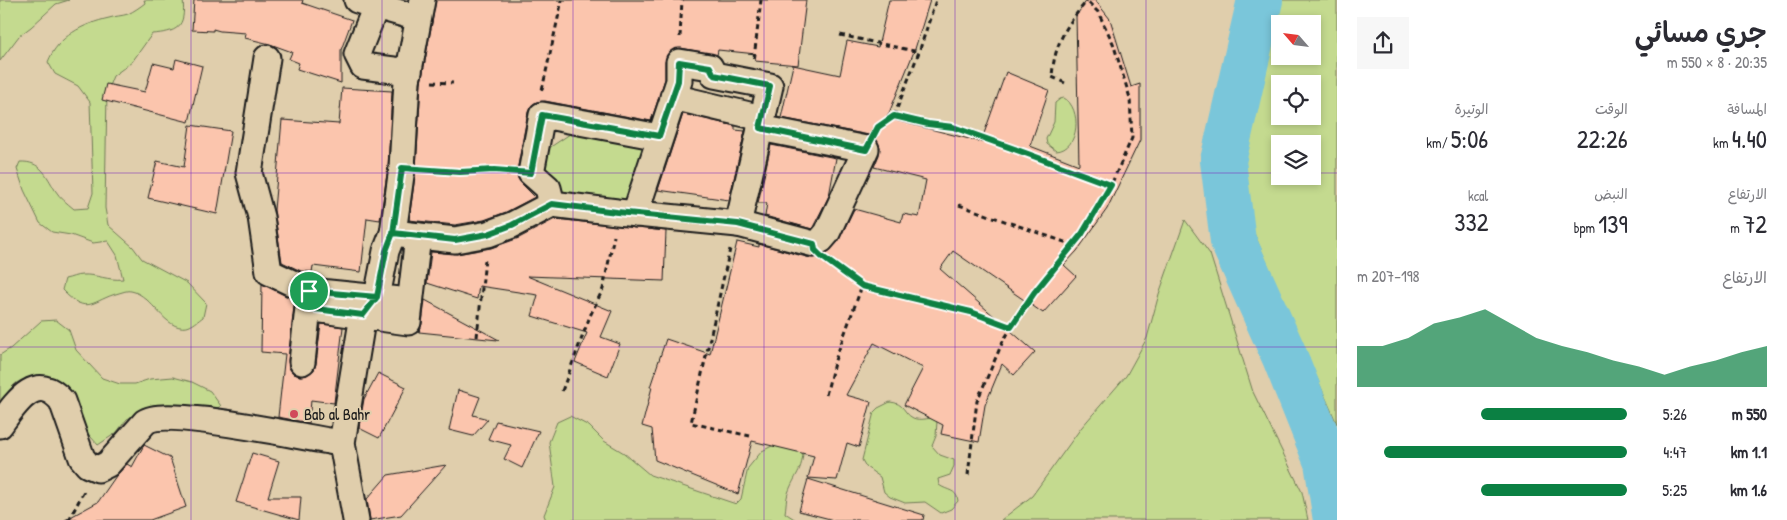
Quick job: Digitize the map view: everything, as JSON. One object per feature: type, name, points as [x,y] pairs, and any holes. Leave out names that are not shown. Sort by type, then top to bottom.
[{"type":"street","points":[[356,520],[342,443],[370,306],[393,233],[402,168],[406,81],[409,72],[420,9],[366,3],[357,54],[363,66],[409,72]]},
{"type":"street","points":[[267,58],[249,173],[262,216],[268,272],[308,300],[370,306],[408,322],[418,236]]},
{"type":"street","points":[[626,213],[659,136],[673,97],[678,81],[679,62],[710,67],[714,75],[770,86],[737,224]]},
{"type":"street","points":[[393,233],[455,240],[488,234],[512,225],[552,204],[737,224],[814,244],[821,240],[827,233],[866,150],[761,123],[673,97]]},
{"type":"street","points":[[552,204],[548,188],[531,173],[542,115],[659,136]]},
{"type":"street","points":[[302,362],[308,300]]},
{"type":"street","points":[[0,425],[26,392],[38,389],[50,390],[62,401],[84,461],[98,469],[108,464],[145,422],[159,417],[217,421],[342,443]]},
{"type":"path","points":[[542,115],[539,105],[562,0]]},
{"type":"path","points":[[679,62],[682,0]]},
{"type":"path","points":[[751,83],[761,0]]},
{"type":"path","points":[[866,150],[878,127],[894,116],[919,52],[936,0]]},
{"type":"path","points":[[968,475],[977,401],[1003,341],[1034,293],[1082,234],[1111,185],[1132,138],[1130,98],[1113,43],[1098,12],[1087,0],[1062,34],[1054,55],[1052,77],[1064,83]]},
{"type":"path","points":[[840,35],[919,52]]},
{"type":"path","points":[[894,116],[928,124],[953,127],[1111,185]]},
{"type":"path","points":[[402,168],[460,172],[494,170],[531,173]]},
{"type":"path","points":[[959,204],[1073,246]]},
{"type":"path","points":[[562,392],[590,316],[603,289],[611,253],[626,213]]},
{"type":"path","points":[[737,224],[690,422],[750,436]]},
{"type":"path","points":[[476,338],[488,234]]},
{"type":"path","points":[[814,244],[815,250],[821,256],[862,286],[971,312],[1011,327]]},
{"type":"path","points":[[826,394],[834,363],[862,286]]},
{"type":"path","points":[[69,520],[88,482],[98,469]]},
{"type":"green space","points":[[0,0],[69,0],[56,4],[19,36],[0,61]]},
{"type":"green space","points":[[144,0],[183,0],[183,17],[181,23],[174,30],[152,34],[132,62],[113,76],[107,91],[105,208],[108,225],[133,247],[142,259],[187,283],[206,303],[203,317],[187,327],[179,327],[172,324],[146,299],[131,291],[84,305],[78,303],[62,290],[65,279],[78,275],[123,279],[117,255],[108,241],[93,243],[71,235],[52,232],[40,223],[24,190],[17,169],[20,162],[27,162],[38,166],[46,174],[59,196],[74,209],[88,208],[93,193],[90,102],[78,86],[55,74],[48,62],[58,45],[72,32],[111,17],[128,14],[145,3]]},
{"type":"green space","points":[[1273,0],[1337,0],[1337,424],[1247,217],[1238,157],[1259,85]]},
{"type":"green space","points":[[1064,98],[1074,110],[1076,128],[1070,144],[1064,149],[1056,151],[1047,144],[1046,139],[1054,122],[1055,103]]},
{"type":"green space","points":[[579,128],[650,142],[631,205],[572,199],[543,175],[546,150]]},
{"type":"green space","points":[[1185,220],[1210,254],[1253,392],[1302,492],[1308,520],[1001,520],[1032,496],[1081,428],[1126,376],[1147,338],[1159,294]]},
{"type":"green space","points":[[56,320],[69,330],[76,350],[102,378],[120,384],[135,384],[150,379],[173,377],[192,382],[210,391],[221,406],[212,411],[147,410],[127,419],[116,433],[98,445],[83,428],[80,414],[66,386],[39,378],[25,379],[13,386],[0,406],[0,355],[11,348],[41,321]]},
{"type":"green space","points":[[890,402],[899,404],[913,418],[934,418],[937,421],[936,436],[932,446],[940,455],[954,460],[954,466],[950,475],[938,479],[939,485],[956,494],[958,501],[951,509],[941,513],[925,502],[905,503],[890,497],[884,492],[880,477],[866,467],[862,460],[874,412]]},
{"type":"green space","points":[[570,416],[589,426],[604,441],[624,453],[650,475],[736,504],[741,499],[748,468],[762,451],[778,443],[803,444],[801,465],[786,500],[785,513],[796,520],[546,520],[544,515],[555,487],[549,442],[557,422]]},
{"type":"building","points":[[194,0],[303,0],[302,3],[352,20],[341,50],[341,83],[297,69],[299,63],[289,59],[292,52],[245,38],[246,33],[213,29],[213,31],[192,30]]},
{"type":"building","points":[[436,0],[806,0],[798,65],[755,61],[756,54],[718,50],[717,55],[681,48],[674,49],[667,55],[665,79],[651,121],[545,101],[536,102],[528,112],[517,171],[521,183],[535,197],[506,212],[484,220],[455,225],[409,220],[416,169],[421,83]]},
{"type":"building","points":[[889,0],[930,0],[915,49],[887,118],[981,142],[1006,72],[1049,90],[1030,146],[1079,165],[1076,16],[1087,0],[1095,0],[1110,19],[1131,87],[1140,84],[1140,140],[1107,209],[1077,251],[1064,265],[1076,276],[1043,313],[953,251],[940,269],[1035,352],[1014,375],[1002,364],[985,405],[979,442],[941,434],[943,425],[904,405],[923,368],[874,343],[846,395],[871,402],[859,447],[847,443],[837,480],[808,478],[814,456],[752,441],[738,494],[655,460],[652,429],[642,426],[652,387],[650,387],[666,339],[710,354],[737,242],[759,247],[759,244],[810,258],[820,257],[838,242],[854,209],[901,222],[903,214],[919,217],[926,180],[874,167],[880,147],[876,139],[869,135],[781,118],[793,65],[840,75],[847,41],[878,47]]},
{"type":"building","points":[[176,59],[202,66],[189,122],[102,100],[106,84],[145,92],[153,63],[174,68]]},
{"type":"building","points":[[342,88],[392,91],[388,167],[380,220],[367,218],[361,272],[313,266],[312,272],[301,271],[282,262],[274,210],[282,120],[339,124]]},
{"type":"building","points":[[683,114],[735,126],[735,130],[745,131],[729,200],[658,190]]},
{"type":"building","points":[[190,125],[231,131],[217,214],[148,198],[157,161],[184,167]]},
{"type":"building","points":[[771,145],[836,158],[829,196],[812,229],[765,216],[767,203],[758,203]]},
{"type":"building","points":[[555,219],[666,231],[664,281],[527,276],[612,311],[601,337],[620,344],[608,376],[575,362],[587,333],[532,316],[538,295],[479,286],[477,299],[427,283],[431,252],[457,254],[491,248],[519,238]]},
{"type":"building","points":[[262,284],[296,301],[288,360],[289,368],[294,374],[300,376],[307,375],[314,370],[321,324],[343,327],[334,403],[311,400],[309,423],[278,417],[285,354],[261,352]]},
{"type":"building","points":[[425,300],[499,340],[419,332]]},
{"type":"building","points":[[378,373],[406,387],[379,438],[359,428],[364,399]]},
{"type":"building","points":[[458,390],[480,397],[473,415],[488,419],[473,436],[449,430]]},
{"type":"building","points":[[496,421],[539,431],[522,468],[504,459],[511,445],[488,439]]},
{"type":"building","points":[[144,445],[170,458],[186,507],[150,520],[65,520],[98,502],[127,464],[132,467]]},
{"type":"building","points":[[252,453],[279,461],[268,497],[301,497],[299,520],[236,502]]},
{"type":"building","points":[[446,465],[401,515],[370,520],[367,499],[388,475]]},
{"type":"building","points":[[808,479],[924,515],[923,520],[834,520],[799,511]]},
{"type":"waterway","points":[[1260,0],[1223,161],[1233,241],[1284,355],[1327,462],[1336,520]]},
{"type":"waterway","points":[[1327,462],[1337,436]]},
{"type":"place","name":"Bab al Bahr","points":[[294,414]]},
{"type":"route","points":[[309,291],[308,308],[363,315],[377,297],[386,251],[393,233],[455,240],[488,234],[512,225],[552,204],[738,224],[814,244],[815,250],[821,256],[862,286],[971,312],[1011,327],[1034,293],[1082,234],[1111,185],[953,127],[928,124],[894,116],[878,127],[866,150],[760,128],[770,86],[714,75],[710,67],[679,62],[678,81],[659,136],[542,115],[531,173],[494,170],[460,172],[402,168],[393,233],[386,251],[377,297],[309,291]]}]
